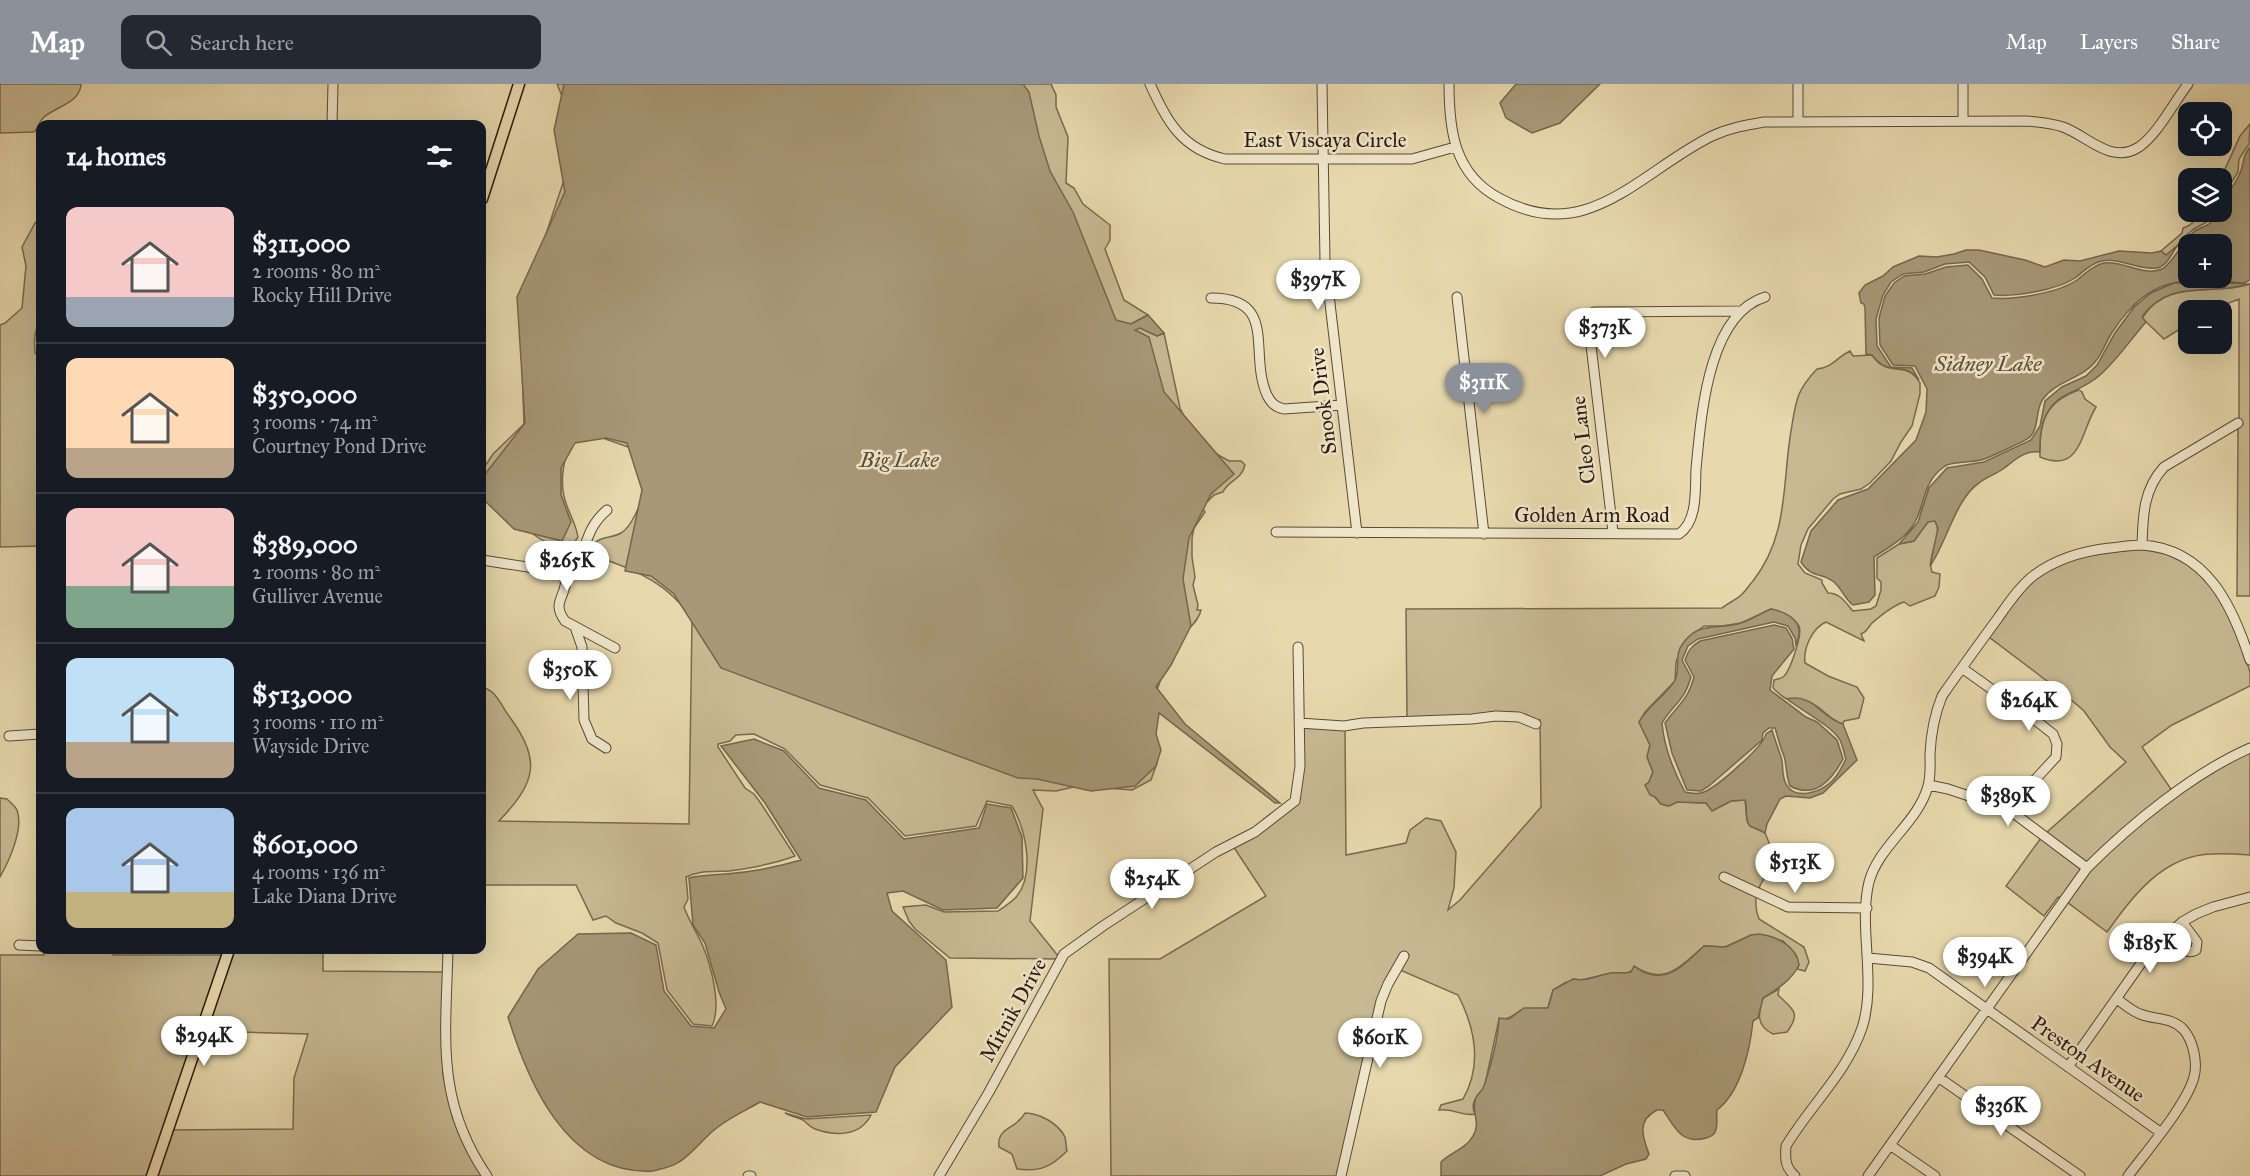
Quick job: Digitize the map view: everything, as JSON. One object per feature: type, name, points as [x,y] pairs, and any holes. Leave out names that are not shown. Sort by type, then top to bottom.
[{"type":"main road","points":[[486,187],[519,84]]},
{"type":"main road","points":[[152,1176],[228,954]]},
{"type":"street","points":[[332,120],[333,84]]},
{"type":"street","name":"East Viscaya Circle","points":[[1150,84],[1172,126],[1196,148],[1208,155],[1225,159],[1412,159],[1455,147]]},
{"type":"street","name":"Snook Drive","points":[[1322,84],[1325,261],[1357,533]]},
{"type":"street","points":[[1449,84],[1450,127],[1455,147],[1463,164],[1476,181],[1492,195],[1531,212],[1556,216],[1586,210],[1607,202],[1711,137],[1737,126],[1764,122],[1798,120],[2045,123],[2077,134],[2106,151],[2128,152],[2140,146],[2150,136],[2188,84]]},
{"type":"street","points":[[1798,84],[1798,120]]},
{"type":"street","points":[[1963,84],[1963,121]]},
{"type":"street","points":[[1211,297],[1227,298],[1245,304],[1253,314],[1257,323],[1259,367],[1264,387],[1276,407],[1284,409],[1342,405]]},
{"type":"street","points":[[1457,297],[1484,534]]},
{"type":"street","name":"Golden Arm Road","points":[[1276,532],[1679,534],[1687,529],[1693,509],[1704,402],[1712,368],[1726,332],[1740,311],[1755,300],[1765,297]]},
{"type":"street","name":"Cleo Lane","points":[[1612,532],[1588,320],[1594,312],[1740,311]]},
{"type":"street","points":[[2142,545],[2144,509],[2155,478],[2164,467],[2238,423]]},
{"type":"street","points":[[566,578],[572,574],[578,563],[592,525],[607,510]]},
{"type":"street","points":[[1795,1176],[1787,1167],[1786,1146],[1851,1054],[1863,1026],[1867,1004],[1869,882],[1878,862],[1918,808],[1929,785],[1934,714],[1942,696],[2015,595],[2031,577],[2063,559],[2103,549],[2142,545],[2168,551],[2191,562],[2220,590],[2247,641],[2250,660]]},
{"type":"street","points":[[486,561],[553,571],[566,578]]},
{"type":"street","points":[[566,578],[558,609],[565,621],[615,648]]},
{"type":"street","points":[[575,627],[582,647],[584,720],[592,739],[606,748]]},
{"type":"street","name":"Mitnik Drive","points":[[939,1176],[989,1092],[1064,954],[1216,852],[1255,832],[1295,801],[1300,775],[1298,647]]},
{"type":"street","points":[[1962,668],[2053,734],[2057,744],[2056,757],[2008,809]]},
{"type":"street","points":[[1299,723],[1344,726],[1496,716],[1519,717],[1536,724]]},
{"type":"street","points":[[9,736],[36,734]]},
{"type":"street","points":[[1868,1176],[2087,868],[2124,831],[2204,773],[2250,748]]},
{"type":"street","points":[[1929,785],[2008,809],[2087,868]]},
{"type":"street","points":[[1724,877],[1785,906],[1867,908]]},
{"type":"street","points":[[2068,1067],[2149,952],[2169,933],[2182,922],[2213,907],[2250,897]]},
{"type":"street","points":[[2169,933],[2185,952],[2190,953],[2196,950],[2197,942],[2182,922]]},
{"type":"street","points":[[19,945],[36,946]]},
{"type":"street","points":[[448,954],[446,1074],[456,1118],[487,1176]]},
{"type":"street","points":[[1341,1176],[1381,1001],[1404,956]]},
{"type":"street","name":"Preston Avenue","points":[[1868,958],[1912,962],[1929,968],[2160,1132]]},
{"type":"street","points":[[2117,999],[2140,1014],[2173,1022],[2183,1029],[2190,1041],[2194,1058],[2195,1075],[2188,1093],[2128,1176]]},
{"type":"street","points":[[1938,1077],[2080,1176]]},
{"type":"street","points":[[1890,1145],[1935,1176]]},
{"type":"street","points":[[1675,1176],[1685,1176]]},
{"type":"shaded area","points":[[0,84],[81,84],[77,96],[67,104],[41,120],[36,120],[34,132],[0,133]]},
{"type":"shaded area","name":"Big Lake","points":[[557,84],[738,84],[726,110],[1134,330],[1140,328],[1157,336],[1164,333],[1180,408],[1190,428],[1213,452],[1229,461],[1241,461],[1245,465],[1241,474],[1223,492],[1214,495],[1202,507],[1205,512],[1194,528],[1192,557],[1195,577],[1193,585],[1197,610],[1201,610],[1197,620],[1172,653],[1157,690],[1184,725],[1155,708],[1157,763],[1151,780],[1132,790],[1078,786],[1056,791],[1033,790],[1043,809],[1030,921],[1059,957],[1058,959],[950,958],[915,929],[903,907],[926,905],[944,912],[998,911],[1012,901],[1023,887],[1027,864],[1021,827],[1012,806],[987,801],[976,826],[905,836],[868,798],[820,785],[785,749],[754,734],[736,735],[730,741],[718,744],[718,747],[745,788],[754,794],[762,805],[795,856],[754,867],[702,872],[686,877],[688,899],[684,907],[702,944],[712,974],[716,996],[712,1026],[693,1024],[667,990],[658,943],[606,916],[593,920],[576,885],[486,885],[486,689],[498,698],[520,732],[530,759],[527,783],[499,821],[689,824],[692,620],[674,597],[663,588],[638,573],[597,557],[592,546],[598,540],[623,532],[631,523],[639,506],[642,497],[642,482],[631,448],[597,436],[572,442],[564,465],[562,482],[578,537],[571,548],[557,546],[532,534],[486,482],[486,464],[493,454],[524,424],[522,368],[546,234],[565,177],[564,101]]},
{"type":"shaded area","points":[[1012,84],[1051,84],[1056,95],[1056,107],[1068,137],[1066,183],[1074,188],[1083,204],[1110,225],[1110,240],[1105,249],[1124,300],[1148,315],[1131,324],[1112,320]]},
{"type":"shaded area","points":[[2250,124],[2249,144],[2239,159],[2238,172],[2232,182],[2232,168],[2226,168],[2240,136]]},
{"type":"shaded area","points":[[2193,222],[2207,222],[2188,234],[2181,234],[2183,228]]},
{"type":"shaded area","points":[[35,223],[36,546],[0,547],[0,325],[22,308],[26,266],[22,247]]},
{"type":"shaded area","points":[[2178,236],[2178,245],[2170,253],[2166,255],[2161,251]]},
{"type":"shaded area","points":[[2250,284],[2250,596],[2237,596],[2238,426],[2243,424],[2239,419],[2239,299],[2232,302],[2178,300],[2178,330],[2164,339],[2142,318],[2153,305],[2165,297],[2192,290],[2236,288]]},
{"type":"shaded area","points":[[1850,351],[1853,356],[1872,355],[1885,366],[1909,372],[1920,383],[1920,394],[1912,426],[1891,461],[1861,489],[1840,494],[1833,499],[1808,529],[1801,545],[1798,564],[1805,573],[1822,580],[1828,593],[1839,596],[1853,611],[1871,609],[1876,606],[1881,590],[1881,582],[1877,578],[1877,558],[1899,544],[1914,541],[1928,521],[1935,521],[1937,533],[1931,566],[1932,572],[1940,574],[1939,587],[1935,596],[1910,606],[1904,602],[1891,609],[1861,634],[1864,641],[1826,622],[1813,634],[1805,652],[1805,663],[1828,676],[1857,687],[1864,698],[1859,718],[1844,721],[1843,724],[1815,705],[1786,698],[1773,688],[1774,680],[1783,677],[1789,668],[1798,644],[1800,630],[1793,620],[1771,609],[1741,623],[1704,626],[1685,641],[1676,662],[1675,681],[1645,712],[1639,722],[1650,745],[1647,757],[1653,772],[1649,782],[1655,797],[1661,804],[1669,806],[1677,802],[1706,803],[1713,810],[1731,801],[1745,800],[1747,821],[1750,826],[1765,833],[1770,845],[1762,867],[1767,874],[1757,895],[1756,907],[1759,919],[1804,947],[1809,962],[1805,971],[1797,969],[1799,965],[1796,955],[1783,941],[1751,935],[1725,947],[1704,946],[1681,966],[1666,974],[1657,975],[1637,968],[1627,973],[1612,973],[1566,982],[1553,990],[1548,1008],[1523,1010],[1508,1018],[1499,1019],[1484,1089],[1475,1100],[1473,1107],[1475,1114],[1470,1115],[1439,1110],[1441,1105],[1463,1099],[1469,1086],[1475,1059],[1469,1020],[1458,995],[1400,970],[1409,955],[1403,952],[1385,983],[1338,1176],[1111,1176],[1109,959],[1160,959],[1266,896],[1233,846],[1298,803],[1303,726],[1345,729],[1346,855],[1406,843],[1410,830],[1426,818],[1441,821],[1456,852],[1454,888],[1448,910],[1460,900],[1541,807],[1540,720],[1472,716],[1407,718],[1406,609],[1722,608],[1746,590],[1765,564],[1773,546],[1782,509],[1794,412],[1801,390],[1817,369],[1827,367]]},
{"type":"shaded area","points":[[2079,390],[2085,399],[2096,407],[2077,448],[2072,456],[2064,460],[2054,461],[2040,457],[2041,434],[2046,415],[2058,401]]},
{"type":"shaded area","points":[[2142,549],[2167,554],[2189,565],[2216,590],[2241,644],[2250,672],[2250,686],[2172,725],[2142,747],[2173,792],[2122,829],[2087,864],[2046,833],[2126,762],[2110,747],[2084,711],[1989,637],[2032,581],[2055,566],[2084,557]]},
{"type":"shaded area","points":[[2250,751],[2250,855],[2194,856],[2164,870],[2127,905],[2107,932],[2067,902],[2091,868],[2126,834],[2186,789]]},
{"type":"shaded area","points":[[0,798],[7,799],[17,810],[19,826],[15,845],[0,877]]},
{"type":"shaded area","points":[[2041,838],[2083,868],[2062,898],[2058,897],[2044,916],[2006,886]]},
{"type":"shaded area","points":[[231,954],[323,954],[323,971],[444,972],[443,1074],[453,1119],[483,1176],[155,1176],[171,1130],[293,1129],[294,1078],[308,1034],[205,1031]]},
{"type":"shaded area","points":[[0,955],[223,955],[148,1176],[0,1176]]},
{"type":"shaded area","points":[[1779,989],[1778,995],[1793,1011],[1794,1020],[1787,1032],[1773,1034],[1767,1031],[1761,1023],[1760,1009],[1763,998]]},
{"type":"shaded area","points":[[785,1113],[806,1119],[871,1115],[854,1131],[831,1133],[815,1129],[803,1120]]},
{"type":"shaded area","points":[[1025,1113],[1048,1120],[1058,1127],[1065,1137],[1067,1151],[1056,1161],[1039,1169],[1017,1169],[1012,1154],[999,1147],[999,1140],[1004,1132],[1017,1123]]},
{"type":"water","name":"Big Lake","points":[[564,84],[1023,84],[1029,92],[1050,171],[1073,212],[1116,320],[1131,324],[1148,315],[1164,333],[1157,336],[1140,328],[1135,330],[1149,337],[1164,392],[1234,474],[1211,494],[1189,538],[1183,579],[1191,626],[1171,665],[1156,687],[1185,724],[1280,803],[1275,803],[1159,713],[1156,734],[1161,750],[1156,766],[1135,786],[1091,791],[1037,779],[1018,778],[721,668],[674,594],[651,576],[625,571],[642,490],[627,443],[606,438],[575,443],[561,468],[561,495],[571,522],[562,541],[514,529],[486,502],[486,473],[525,423],[517,297],[565,192],[554,130]]},
{"type":"water","points":[[1516,84],[1600,84],[1560,123],[1532,133],[1506,118],[1500,103]]},
{"type":"water","name":"Sidney Lake","points":[[2250,147],[2250,280],[2244,283],[2232,282],[2232,234],[2191,234],[2210,222],[2232,222],[2232,187],[2238,178],[2244,157]]},
{"type":"water","points":[[2178,245],[2161,267],[2143,268],[2116,261],[2102,261],[2058,286],[2013,295],[1994,295],[1985,277],[1969,262],[1945,264],[1924,272],[1903,274],[1891,282],[1883,295],[1876,319],[1877,346],[1891,367],[1912,368],[1919,380],[1907,371],[1885,366],[1872,355],[1866,354],[1865,308],[1861,303],[1859,293],[1865,285],[1883,276],[1893,267],[1919,256],[1937,257],[1966,250],[1979,250],[2045,267],[2064,260],[2080,261],[2119,251],[2152,253],[2161,251],[2166,255]]},
{"type":"water","name":"Sidney Lake","points":[[2178,251],[2178,282],[2155,289],[2141,299],[2127,312],[2113,331],[2095,362],[2048,393],[2041,403],[2035,428],[2030,437],[1984,459],[1948,464],[1938,472],[1928,485],[1919,515],[1911,528],[1897,542],[1874,557],[1875,595],[1869,602],[1853,605],[1834,582],[1805,567],[1801,562],[1811,531],[1838,500],[1868,489],[1916,440],[1926,412],[1927,389],[1915,366],[1893,365],[1880,345],[1879,318],[1885,296],[1894,283],[1904,276],[1968,265],[1982,279],[1992,298],[2012,298],[2059,289],[2104,263],[2155,271],[2166,267]]},
{"type":"water","points":[[2178,283],[2178,288],[2221,288],[2178,293],[2164,297],[2153,305],[2142,317],[2146,322],[2100,375],[2092,382],[2064,396],[2051,407],[2040,436],[2040,452],[2020,456],[1971,490],[1958,510],[1930,566],[1938,528],[1935,521],[1928,522],[1914,541],[1899,544],[1918,522],[1929,488],[1947,468],[1984,462],[2031,440],[2040,426],[2045,401],[2062,387],[2086,376],[2097,365],[2115,333],[2134,307],[2151,293]]},
{"type":"water","points":[[2232,283],[2250,284],[2232,287]]},
{"type":"water","points":[[1771,609],[1785,613],[1798,625],[1799,638],[1796,645],[1788,626],[1774,622],[1698,639],[1688,646],[1682,660],[1691,677],[1688,685],[1682,698],[1662,723],[1667,750],[1681,784],[1685,792],[1697,794],[1710,789],[1729,775],[1772,730],[1782,760],[1784,781],[1790,789],[1795,792],[1808,793],[1821,789],[1836,777],[1846,759],[1842,745],[1830,729],[1787,699],[1796,698],[1811,703],[1835,721],[1843,724],[1857,760],[1823,793],[1810,798],[1786,796],[1780,799],[1767,824],[1765,833],[1748,824],[1745,800],[1731,801],[1712,811],[1706,803],[1677,802],[1669,806],[1661,804],[1650,795],[1645,785],[1649,782],[1653,772],[1647,757],[1650,745],[1639,722],[1675,680],[1680,648],[1693,633],[1700,629],[1741,623]]},
{"type":"water","points":[[1774,625],[1786,628],[1792,638],[1794,649],[1772,676],[1770,690],[1806,717],[1817,722],[1837,740],[1843,759],[1828,781],[1821,786],[1807,790],[1790,786],[1775,728],[1769,728],[1763,733],[1762,740],[1709,786],[1701,791],[1687,790],[1672,753],[1665,723],[1686,697],[1692,685],[1694,677],[1685,660],[1687,654],[1700,641]]},
{"type":"water","points":[[754,739],[784,751],[819,788],[866,800],[904,839],[979,828],[987,804],[1011,808],[1022,837],[1023,878],[997,908],[943,910],[903,891],[887,893],[892,911],[946,960],[952,1007],[895,1067],[876,1112],[807,1117],[760,1102],[718,1127],[688,1155],[673,1165],[653,1171],[623,1168],[596,1158],[574,1141],[555,1119],[526,1068],[508,1017],[538,969],[578,934],[631,933],[656,945],[664,991],[691,1026],[714,1028],[726,1009],[705,943],[693,925],[689,878],[754,871],[801,860],[765,803],[721,746]]},
{"type":"water","points":[[1759,934],[1785,943],[1794,952],[1799,965],[1788,980],[1763,998],[1758,1018],[1753,1021],[1743,1069],[1732,1092],[1717,1110],[1715,1133],[1708,1138],[1690,1139],[1675,1128],[1663,1110],[1657,1110],[1646,1119],[1644,1124],[1644,1141],[1649,1154],[1646,1159],[1626,1164],[1600,1176],[1441,1176],[1441,1162],[1466,1144],[1475,1131],[1475,1101],[1483,1088],[1489,1070],[1496,1044],[1499,1018],[1509,1019],[1524,1008],[1548,1008],[1553,990],[1573,979],[1583,980],[1611,973],[1628,973],[1634,966],[1646,973],[1663,975],[1671,973],[1704,946],[1726,947],[1751,935]]}]
